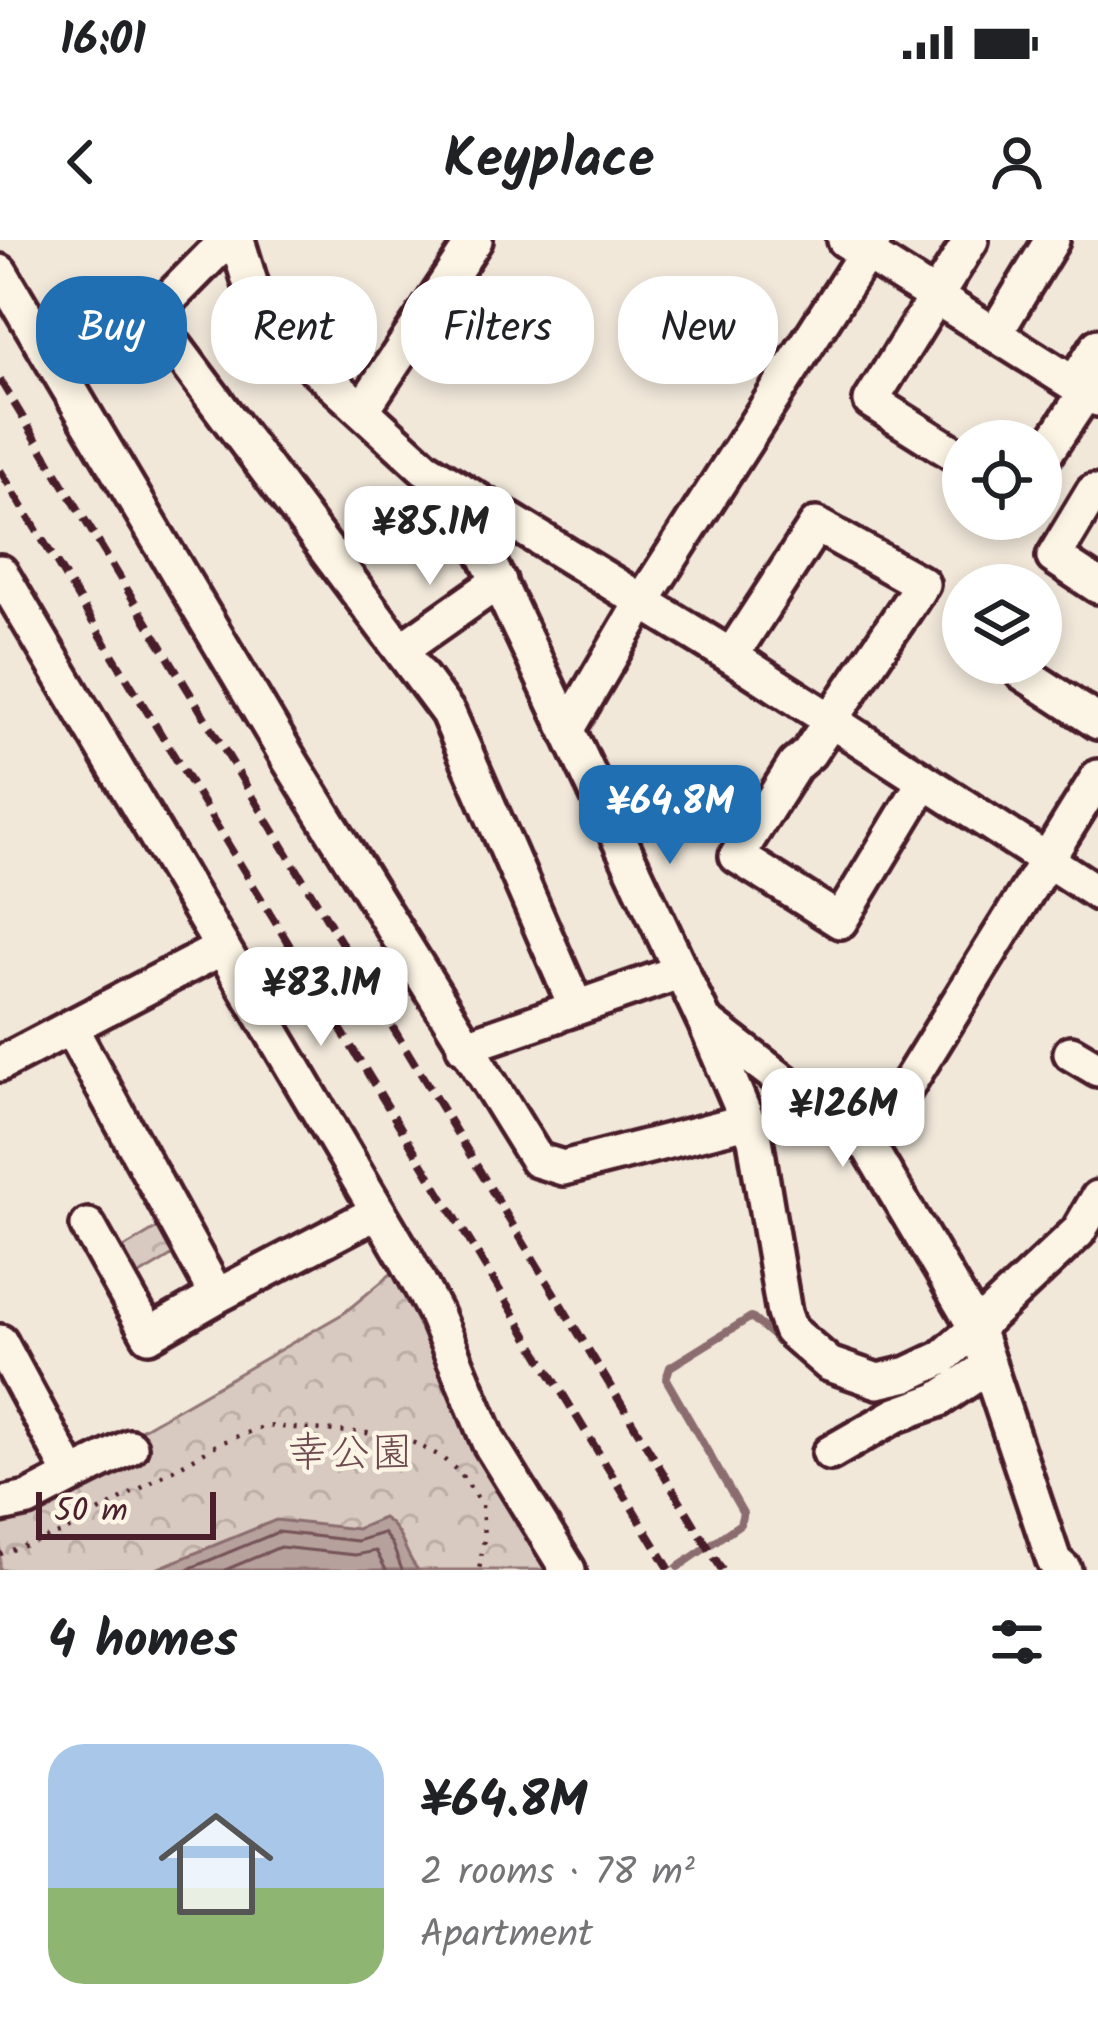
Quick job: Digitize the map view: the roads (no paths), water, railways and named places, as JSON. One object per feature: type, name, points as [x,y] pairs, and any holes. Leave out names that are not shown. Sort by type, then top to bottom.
[{"type":"street","points":[[227,240],[152,316],[448,713],[576,1007]]},
{"type":"street","points":[[237,240],[261,318],[425,468],[730,656],[1098,893]]},
{"type":"street","points":[[362,410],[475,240]]},
{"type":"street","points":[[942,447],[871,401],[971,240]]},
{"type":"street","points":[[995,334],[1052,240]]},
{"type":"street","points":[[569,728],[861,244],[1086,392]]},
{"type":"street","points":[[0,272],[464,1048],[537,1160],[563,1168],[747,1121]]},
{"type":"street","points":[[1062,428],[1086,392],[1098,346]]},
{"type":"street","points":[[453,486],[747,1121],[766,1185],[790,1330],[829,1364],[878,1381],[981,1344]]},
{"type":"street","points":[[1098,495],[1093,492],[1054,557],[1098,586]]},
{"type":"street","points":[[730,656],[816,526],[922,584],[737,856],[840,921],[924,782]]},
{"type":"street","points":[[401,650],[499,581]]},
{"type":"street","points":[[5,592],[377,1212],[435,1313],[489,1442],[568,1570]]},
{"type":"street","points":[[1040,684],[1098,722]]},
{"type":"street","points":[[869,1147],[1098,777]]},
{"type":"street","points":[[0,1064],[222,948]]},
{"type":"street","points":[[464,1048],[679,972]]},
{"type":"street","points":[[705,1022],[869,1147],[981,1344],[1054,1561],[1064,1570]]},
{"type":"street","points":[[70,1027],[218,1296]]},
{"type":"street","points":[[830,1453],[896,1415],[938,1400],[1078,1232],[1098,1198]]},
{"type":"street","points":[[88,1226],[149,1336],[377,1212]]},
{"type":"street","points":[[0,1342],[71,1476]]},
{"type":"street","points":[[2,1501],[28,1499],[130,1447]]},
{"type":"water","points":[[383,1518],[395,1529],[418,1570],[154,1570],[276,1520],[357,1529]]},
{"type":"waterway","points":[[678,1567],[740,1524],[743,1513],[666,1379],[670,1367],[751,1317],[785,1346]]},
{"type":"railway","points":[[0,380],[722,1570]]},
{"type":"railway","points":[[0,470],[670,1570]]},
{"type":"park label","name":"幸公園","points":[[350,1451]]}]
